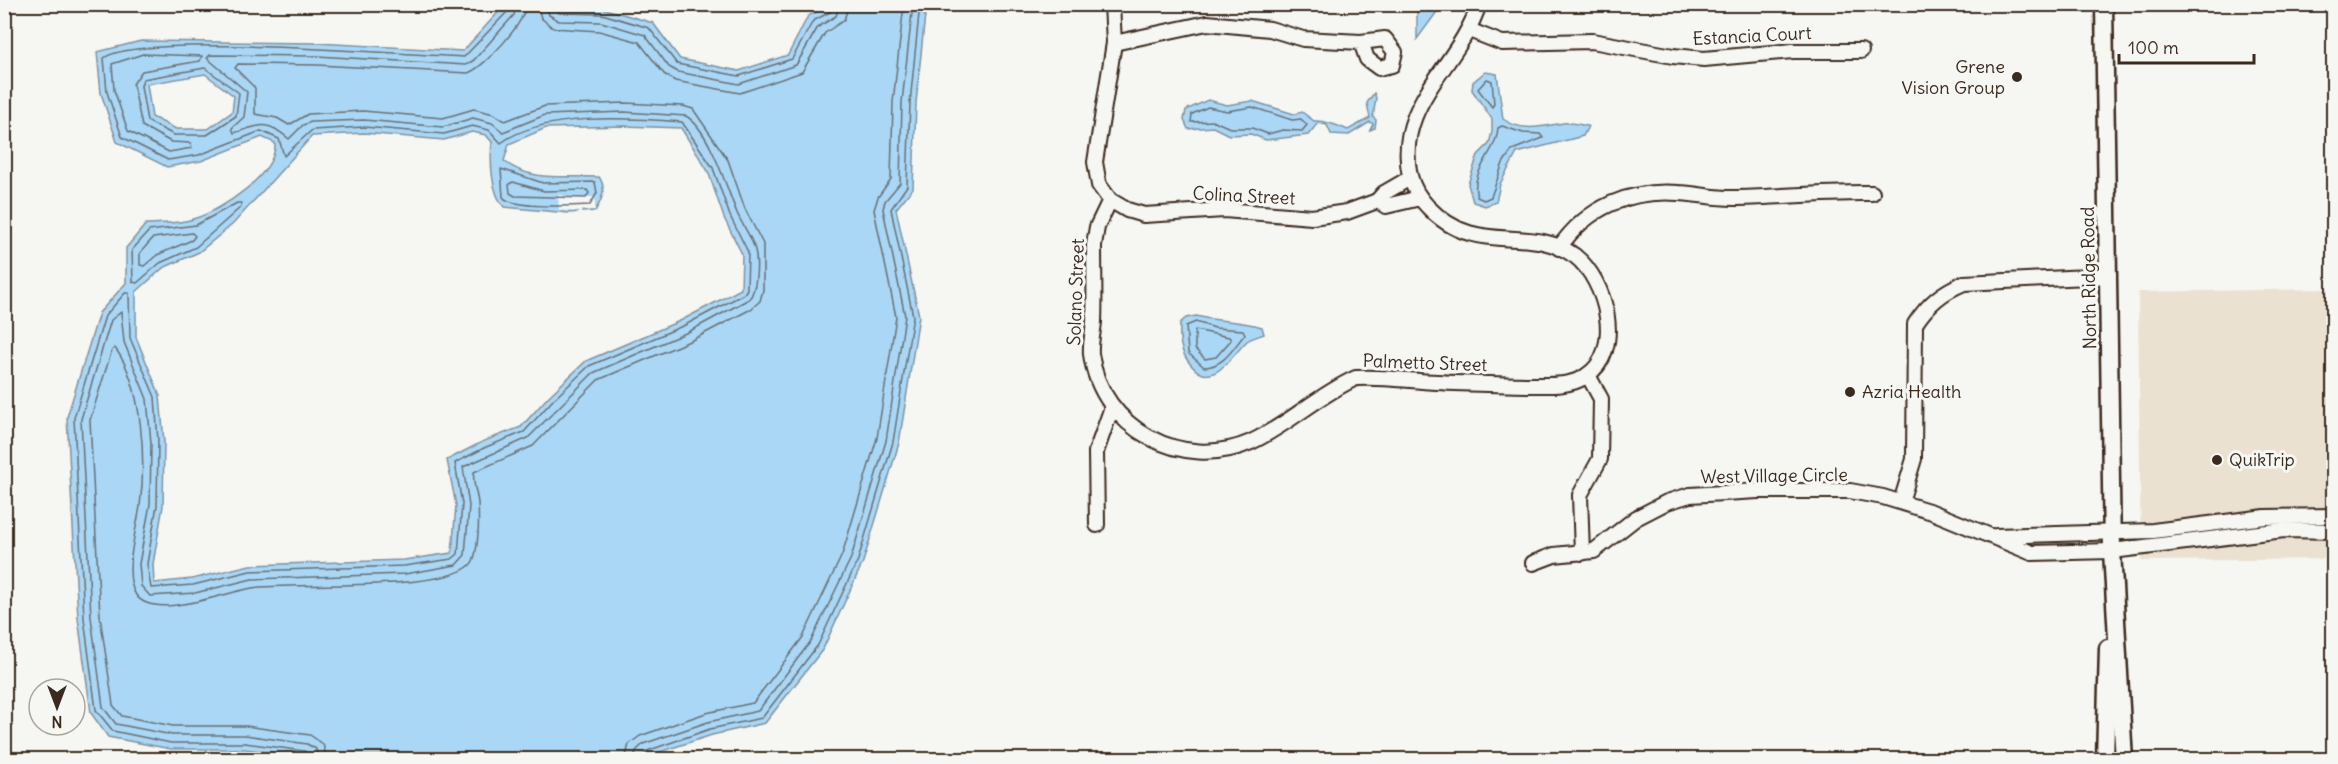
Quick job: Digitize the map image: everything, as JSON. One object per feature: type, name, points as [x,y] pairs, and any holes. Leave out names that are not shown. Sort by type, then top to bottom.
[{"type":"main road","name":"North Ridge Road","points":[[2104,4],[2112,531],[2105,759]]},
{"type":"main road","name":"North Ridge Road","points":[[2112,551],[2124,759]]},
{"type":"street","points":[[1110,200],[1099,185],[1095,162],[1114,43],[1112,4]]},
{"type":"street","points":[[1479,4],[1469,30],[1416,110],[1409,142],[1410,178],[1420,198],[1452,228],[1478,237],[1540,242],[1559,248],[1575,256],[1598,283],[1604,303],[1606,339],[1603,356],[1588,375],[1601,399],[1600,459],[1580,495],[1582,553]]},
{"type":"street","points":[[1114,43],[1207,23],[1270,29],[1303,39],[1361,42]]},
{"type":"street","name":"Estancia Court","points":[[1469,30],[1502,43],[1592,41],[1673,57],[1704,59],[1805,50],[1861,51]]},
{"type":"street","name":"Colina Street","points":[[1110,200],[1127,210],[1144,215],[1224,210],[1312,217],[1347,212],[1377,201],[1384,193],[1410,178]]},
{"type":"street","points":[[1559,248],[1580,222],[1594,212],[1625,198],[1657,191],[1731,198],[1872,193]]},
{"type":"street","name":"Colina Street","points":[[1377,201],[1386,206],[1420,198]]},
{"type":"street","name":"Solano Street","points":[[1110,200],[1097,227],[1094,245],[1091,354],[1097,374],[1112,406]]},
{"type":"street","points":[[1901,502],[1914,459],[1915,324],[1926,307],[1947,290],[1964,283],[2109,276]]},
{"type":"street","name":"Palmetto Street","points":[[1112,406],[1126,422],[1152,440],[1183,450],[1217,451],[1251,442],[1331,389],[1356,378],[1542,385],[1572,382],[1588,375]]},
{"type":"street","points":[[1097,525],[1096,452],[1112,406]]},
{"type":"street","name":"West Village Circle","points":[[1533,562],[1554,555],[1594,551],[1610,541],[1636,518],[1655,507],[1690,495],[1758,491],[1850,491],[1901,502],[2032,553],[2112,551],[2168,546],[2242,533],[2284,530],[2334,531]]},
{"type":"street","name":"West Village Circle","points":[[1991,536],[2176,530],[2277,516],[2334,516]]},
{"type":"shaded area","points":[[2333,289],[2333,559],[2141,561],[2138,292]]},
{"type":"water","points":[[831,5],[926,5],[916,103],[913,188],[896,209],[919,316],[899,443],[863,562],[823,649],[765,723],[712,735],[635,760],[326,760],[245,749],[171,749],[108,737],[91,713],[78,618],[67,417],[99,313],[126,283],[126,248],[146,224],[188,221],[205,215],[232,200],[257,179],[267,167],[273,155],[275,143],[262,137],[201,161],[167,167],[117,142],[101,93],[97,52],[141,41],[317,43],[463,51],[504,6],[602,8],[653,23],[680,59],[739,71],[788,55],[808,16]],"holes":[[[205,74],[234,96],[232,112],[208,129],[176,129],[152,117],[147,84]],[[624,126],[681,128],[708,171],[724,218],[742,254],[741,289],[682,320],[586,361],[549,396],[521,427],[484,441],[447,460],[456,505],[452,553],[404,560],[250,565],[192,579],[154,583],[153,564],[163,506],[164,442],[160,396],[136,337],[136,292],[163,268],[199,252],[233,224],[312,136],[364,133],[444,140],[472,132],[486,135],[492,142],[491,167],[496,194],[504,207],[568,213],[595,211],[603,194],[603,185],[599,177],[537,175],[515,168],[504,161],[509,144],[546,128]]]},
{"type":"water","points":[[1417,5],[1442,5],[1417,39]]},
{"type":"water","points":[[1485,72],[1497,74],[1503,119],[1510,123],[1525,127],[1567,123],[1588,126],[1583,136],[1517,153],[1500,184],[1496,202],[1485,206],[1473,202],[1468,184],[1478,155],[1489,144],[1492,132],[1492,119],[1472,90],[1473,82]]},
{"type":"water","points":[[1374,93],[1376,98],[1373,117],[1376,120],[1375,128],[1370,130],[1373,124],[1370,122],[1349,135],[1331,134],[1327,125],[1318,123],[1308,135],[1266,140],[1251,134],[1229,135],[1213,127],[1188,129],[1184,120],[1186,110],[1208,100],[1227,105],[1252,101],[1294,114],[1302,112],[1314,121],[1327,122],[1348,130],[1370,118],[1367,103]]},
{"type":"water","points":[[1196,316],[1262,327],[1264,334],[1247,341],[1215,373],[1200,373],[1185,356],[1180,335],[1180,323],[1186,318]]},
{"type":"pier","points":[[558,195],[563,195],[563,198],[595,197],[595,210],[582,210],[580,215],[579,212],[559,210]]},
{"type":"place","name":"Grene Vision Group","points":[[2017,77]]},
{"type":"place","name":"Azria Health","points":[[1850,392]]},
{"type":"place","name":"QuikTrip","points":[[2217,460]]}]
